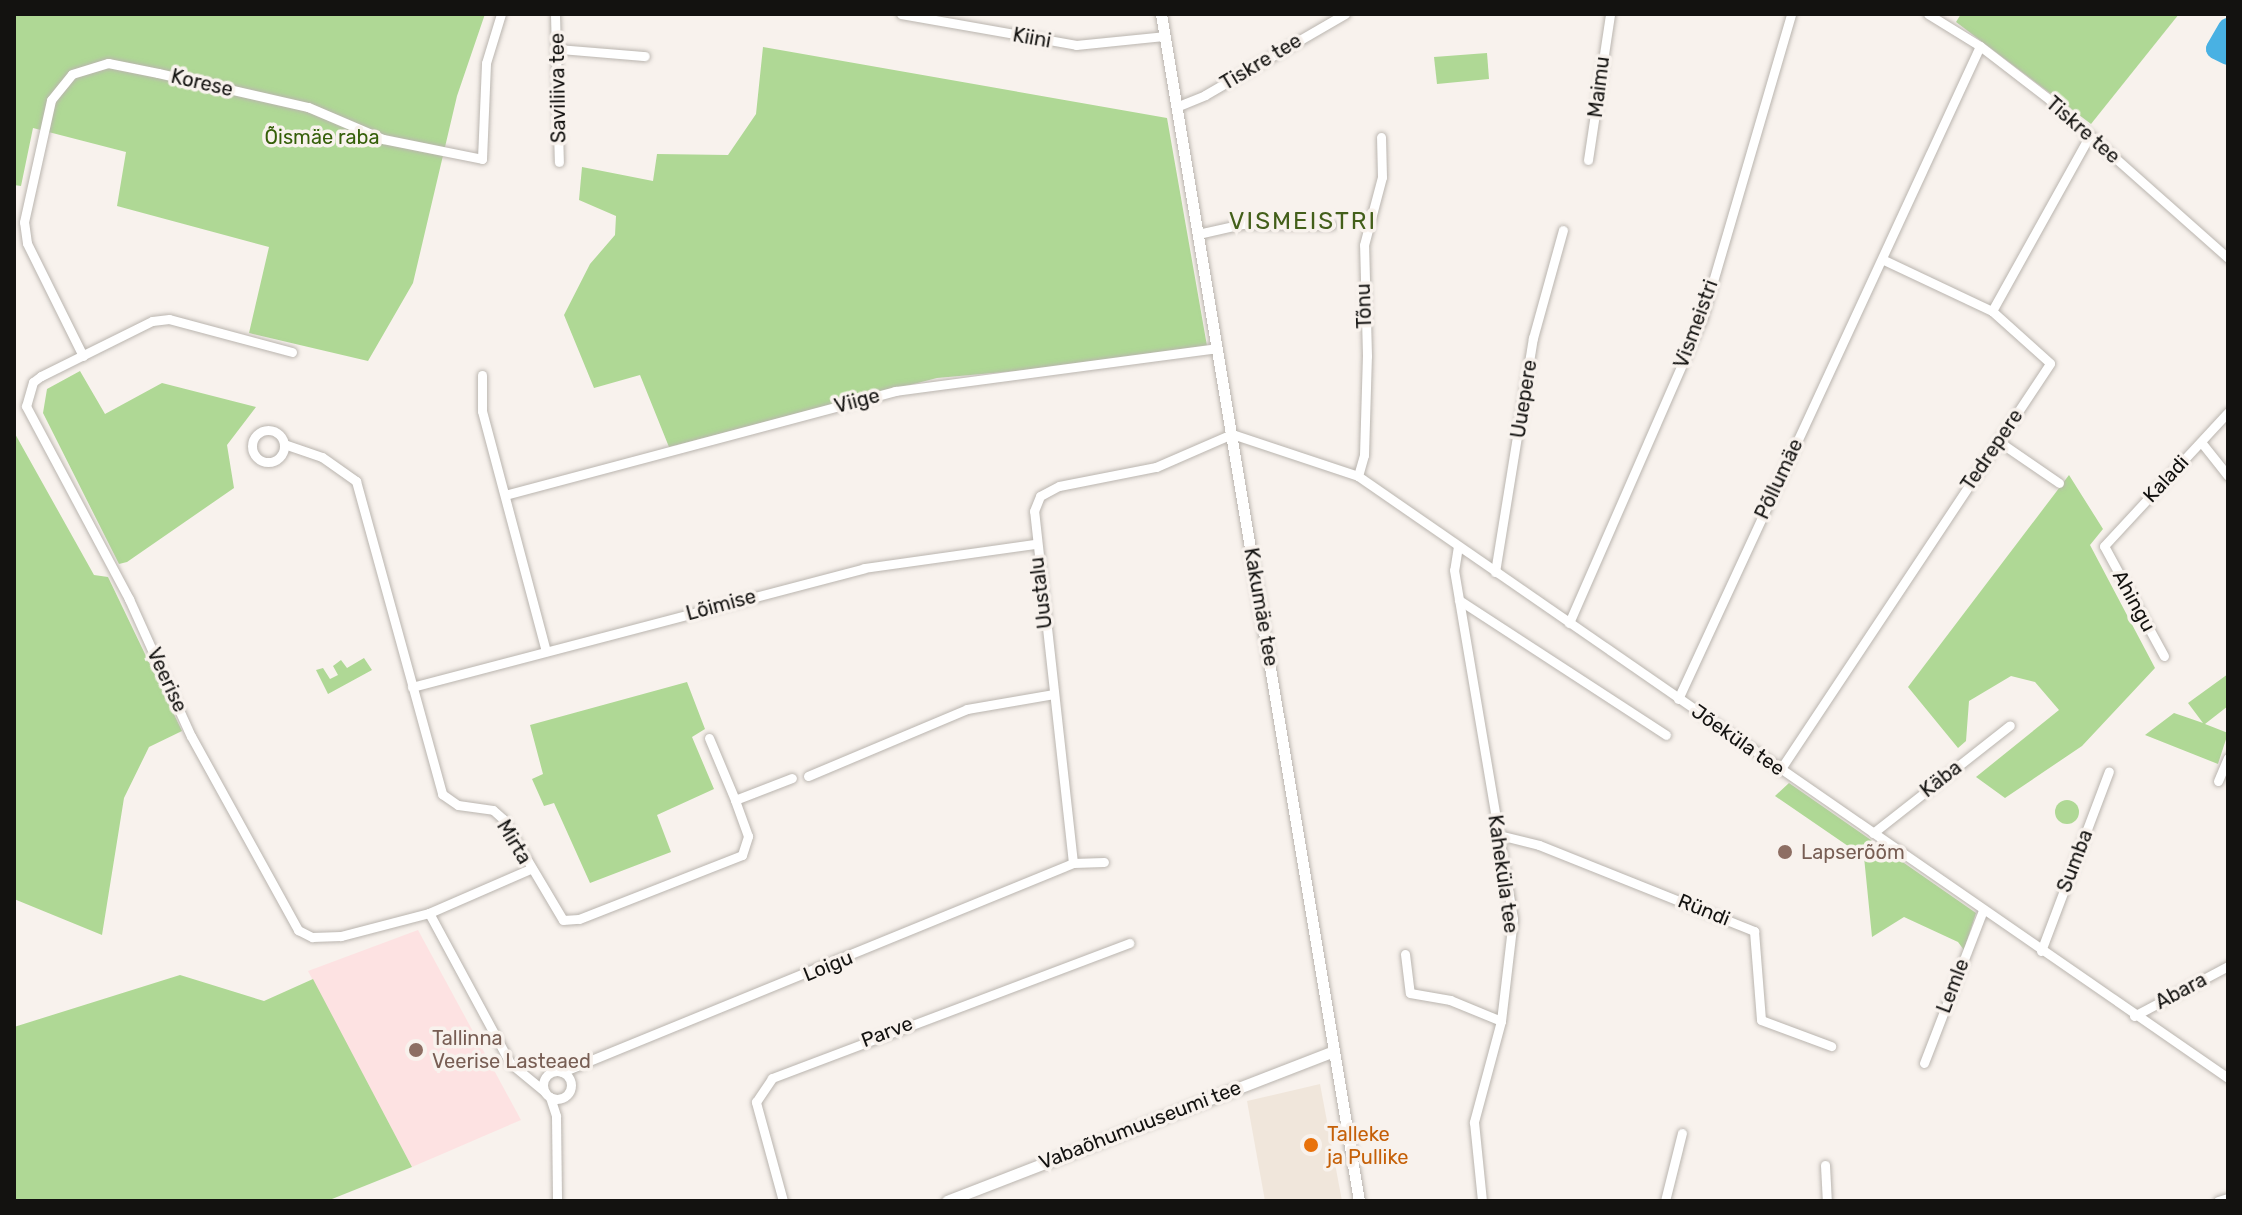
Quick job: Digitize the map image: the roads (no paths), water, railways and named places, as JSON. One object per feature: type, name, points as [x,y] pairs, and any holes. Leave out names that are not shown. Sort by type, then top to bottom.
[{"type":"street","name":"Korese","points":[[83,356],[27,243],[24,222],[51,100],[72,74],[108,63],[158,73],[308,107],[383,139],[482,159],[486,63],[501,14]]},
{"type":"street","name":"Saviliiva tee","points":[[555,14],[559,49],[559,162]]},
{"type":"street","name":"Kiini","points":[[901,14],[1076,45],[1164,36]]},
{"type":"street","name":"Kakumäe tee","points":[[1161,14],[1333,1051],[1361,1200]]},
{"type":"street","name":"Tiskre tee","points":[[1176,107],[1205,95],[1345,14]]},
{"type":"street","name":"Maimu","points":[[1588,160],[1610,14]]},
{"type":"street","name":"Vismeistri","points":[[1569,623],[1702,319],[1791,14]]},
{"type":"street","name":"Tiskre tee","points":[[1928,14],[1980,46],[2090,135],[2228,258]]},
{"type":"street","name":"Põllumäe","points":[[1678,699],[1884,260],[1980,46]]},
{"type":"street","points":[[559,49],[645,56]]},
{"type":"street","points":[[1884,260],[1992,311],[2090,135]]},
{"type":"street","name":"Tõnu","points":[[1358,476],[1364,455],[1367,356],[1364,245],[1382,177],[1381,137]]},
{"type":"street","points":[[1198,234],[1242,224],[1331,225]]},
{"type":"street","name":"Uuepere","points":[[1495,572],[1533,338],[1563,230]]},
{"type":"street","name":"Tedrepere","points":[[1780,770],[2050,363],[1992,311]]},
{"type":"street","name":"Veerise","points":[[292,352],[169,319],[152,321],[33,382],[26,406],[284,911],[298,930],[312,937],[341,936],[429,913]]},
{"type":"street","name":"Viige","points":[[505,495],[895,391],[1217,348]]},
{"type":"street","points":[[482,375],[482,411],[546,651]]},
{"type":"street","name":"Kaladi","points":[[2104,546],[2228,412]]},
{"type":"street","name":"Jõeküla tee","points":[[1232,434],[1358,476],[2134,1016],[2228,1078]]},
{"type":"street","name":"Uustalu","points":[[1073,863],[1035,544],[1034,511],[1040,496],[1059,486],[1156,467],[1232,434]]},
{"type":"street","points":[[1998,441],[2059,483]]},
{"type":"street","points":[[2201,442],[2228,476]]},
{"type":"street","name":"Mirta","points":[[284,444],[322,457],[356,481],[442,794],[458,805],[493,810],[555,912],[563,920],[579,919],[742,855],[748,836],[735,800]]},
{"type":"street","name":"Lõimise","points":[[412,687],[864,568],[1035,544]]},
{"type":"street","name":"Kaheküla tee","points":[[1458,546],[1454,570],[1513,919],[1501,1021],[1474,1122],[1482,1201]]},
{"type":"street","name":"Ahingu","points":[[2104,546],[2164,656]]},
{"type":"street","points":[[1459,600],[1666,735]]},
{"type":"street","points":[[808,776],[978,705],[1054,694]]},
{"type":"street","name":"Käba","points":[[1873,833],[2010,725]]},
{"type":"street","points":[[709,738],[735,800],[792,778]]},
{"type":"street","points":[[2218,781],[2228,758]]},
{"type":"street","name":"Sumba","points":[[2041,951],[2109,771]]},
{"type":"street","name":"Ründi","points":[[1499,835],[1539,845],[1754,931],[1761,1020],[1831,1046]]},
{"type":"street","points":[[1073,863],[1104,862]]},
{"type":"street","name":"Loigu","points":[[548,1075],[582,1068],[1073,863]]},
{"type":"street","points":[[530,869],[429,913],[510,1063],[547,1094],[566,1096]]},
{"type":"street","name":"Lemle","points":[[1924,1063],[1983,910]]},
{"type":"street","name":"Parve","points":[[783,1201],[756,1102],[772,1078],[1129,943]]},
{"type":"street","points":[[1405,954],[1410,993],[1450,1000],[1501,1021]]},
{"type":"street","name":"Abara","points":[[2134,1016],[2228,966]]},
{"type":"street","name":"Vabaõhumuuseumi tee","points":[[947,1201],[1333,1051]]},
{"type":"street","points":[[556,1116],[571,1083],[582,1068]]},
{"type":"street","points":[[562,1072],[571,1083]]},
{"type":"street","points":[[526,1078],[548,1075],[547,1094],[556,1116],[557,1201]]},
{"type":"street","points":[[1665,1201],[1682,1133]]},
{"type":"street","points":[[1825,1165],[1827,1201]]},
{"type":"street","points":[[2218,1201],[2228,1198]]},
{"type":"waterway","points":[[2228,28],[2216,49],[2228,55]]},
{"type":"place","name":"Lapserõõm","points":[[1785,852]]},
{"type":"place","name":"Tallinna Veerise Lasteaed","points":[[416,1050]]},
{"type":"place","name":"Talleke ja Pullike","points":[[1311,1145]]},
{"type":"district","name":"VISMEISTRI","points":[[1303,222]]},
{"type":"park label","name":"Õismäe raba","points":[[322,137]]}]
